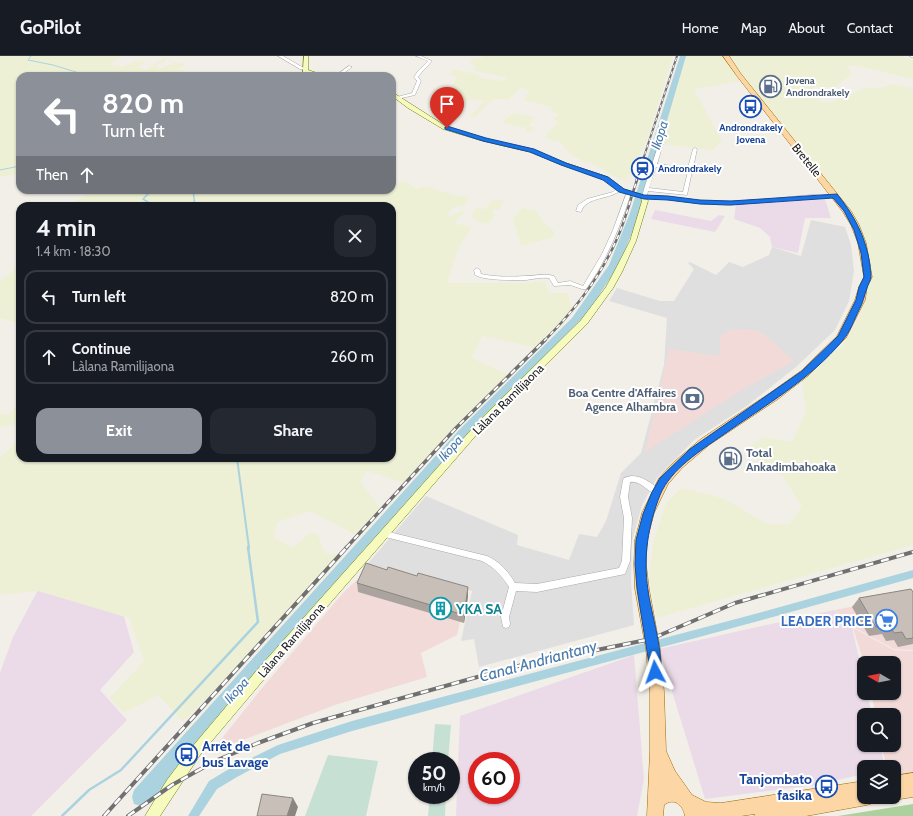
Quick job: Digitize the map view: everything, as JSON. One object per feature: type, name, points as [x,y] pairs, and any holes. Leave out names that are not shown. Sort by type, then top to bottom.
[{"type":"main road","name":"Bretelle","points":[[653,810],[658,752],[654,665],[653,649],[642,589],[640,554],[645,524],[657,492],[663,481],[693,451],[805,373],[841,338],[860,300],[863,287],[868,277],[865,253],[858,230],[847,210],[739,76],[726,56]]},
{"type":"main road","points":[[658,752],[669,777],[691,807],[693,816]]},
{"type":"main road","points":[[901,783],[913,781]]},
{"type":"main road","points":[[901,791],[913,789]]},
{"type":"main road","points":[[653,810],[665,794],[676,794],[705,810],[721,811],[857,790]]},
{"type":"main road","points":[[762,816],[857,799]]},
{"type":"street","points":[[280,56],[301,68],[306,69]]},
{"type":"street","points":[[306,56],[306,69],[304,70],[307,72]]},
{"type":"street","points":[[398,98],[414,94],[419,81],[416,77],[418,72],[430,61],[418,56]]},
{"type":"street","points":[[343,72],[350,67]]},
{"type":"street","points":[[398,98],[445,128],[485,140],[532,151],[564,164],[606,178],[620,189],[639,194],[700,202],[731,203],[835,196]]},
{"type":"street","points":[[477,270],[478,276],[523,278],[548,276],[552,277],[557,286],[570,284],[584,287],[605,255],[617,227],[639,194],[654,164],[661,144]]},
{"type":"street","points":[[639,194],[685,194],[695,149]]},
{"type":"street","points":[[654,164],[718,173]]},
{"type":"street","points":[[579,212],[580,206],[589,200],[615,193],[620,189]]},
{"type":"street","name":"Làlana Ramilijaona","points":[[152,816],[196,751],[261,674],[482,423],[584,322],[605,294],[618,272],[633,240],[645,201],[639,194]]},
{"type":"street","points":[[513,587],[537,588],[622,571],[626,561],[628,518],[624,497],[627,480],[634,478],[640,479],[657,492]]},
{"type":"street","points":[[384,534],[484,558],[490,561],[503,572],[513,587],[505,617],[506,624]]},
{"type":"shaded area","points":[[825,199],[831,218],[805,218],[798,253],[772,247],[770,237],[760,228],[734,219],[736,204]]},
{"type":"shaded area","points":[[655,210],[711,221],[719,215],[725,216],[715,232],[651,219]]},
{"type":"shaded area","points":[[811,220],[845,227],[851,245],[854,271],[849,301],[835,330],[796,367],[748,405],[694,440],[657,478],[642,505],[632,541],[631,581],[634,625],[479,667],[474,639],[461,641],[472,591],[364,568],[426,496],[518,535],[517,545],[569,560],[579,534],[597,537],[606,521],[621,473],[641,453],[664,365],[667,318],[609,301],[617,288],[660,301],[674,301],[694,269],[688,263],[690,262],[716,275],[729,262],[743,267],[769,255],[772,247],[801,256]]},
{"type":"shaded area","points":[[732,329],[753,330],[764,334],[794,361],[740,391],[645,452],[669,349],[719,356],[721,335]]},
{"type":"shaded area","points":[[365,572],[466,595],[457,635],[421,653],[427,677],[335,705],[211,752],[262,688],[343,593]]},
{"type":"shaded area","points":[[39,588],[123,613],[134,652],[100,690],[127,720],[31,816],[0,816],[0,673],[13,637]]},
{"type":"shaded area","name":"LEADER PRICE","points":[[913,591],[913,650],[894,649],[853,627],[835,610],[895,598]]},
{"type":"shaded area","points":[[834,610],[852,627],[858,656],[857,656],[857,700],[869,700],[870,708],[857,708],[857,752],[882,752],[883,760],[857,760],[857,776],[816,785],[705,799],[659,649]]},
{"type":"shaded area","points":[[853,628],[894,650],[913,651],[913,773],[901,774],[901,760],[885,760],[883,752],[901,752],[901,708],[874,708],[873,700],[901,700],[901,656],[862,656]]},
{"type":"shaded area","points":[[634,655],[644,779],[637,816],[456,816],[456,804],[460,804],[460,752],[459,752],[460,716]]},
{"type":"green space","points":[[0,56],[119,56],[122,57],[109,64],[122,67],[138,60],[146,62],[138,67],[146,70],[164,58],[168,59],[155,66],[161,68],[176,62],[186,64],[178,69],[188,72],[16,72],[16,175],[0,177]]},
{"type":"green space","points":[[482,56],[673,56],[648,137],[632,173],[625,181],[611,175],[592,163],[583,161],[570,154],[560,142],[544,138],[558,122],[553,120],[559,114],[551,112],[552,107],[524,100],[530,90],[520,88],[509,99],[493,99],[474,118],[470,117],[484,101],[469,99],[459,115],[443,108],[446,104],[453,105],[456,101],[444,100],[446,96],[432,93],[433,89],[452,87],[457,77],[450,75],[453,69],[480,75],[479,78],[504,81],[507,78],[472,70],[476,66],[470,64],[472,60],[482,58]]},
{"type":"green space","points":[[680,56],[900,56],[913,60],[913,79],[858,66],[847,66],[852,74],[835,87],[813,87],[813,90],[823,93],[817,100],[829,103],[865,88],[879,88],[893,84],[913,88],[913,545],[657,618],[649,579],[653,543],[666,503],[681,488],[723,498],[767,524],[789,524],[802,507],[783,476],[759,465],[752,445],[763,437],[792,442],[806,411],[801,371],[843,346],[860,315],[868,277],[849,213],[742,81],[694,89],[722,141],[713,150],[660,144]]},
{"type":"green space","points":[[513,113],[534,117],[529,126],[535,127],[531,132],[525,131],[526,128],[502,123]]},
{"type":"green space","points":[[405,181],[416,189],[426,186],[456,196],[470,197],[463,207],[458,205],[446,214],[451,216],[460,211],[464,213],[454,223],[472,227],[459,247],[447,283],[525,283],[545,281],[549,293],[568,293],[570,304],[574,307],[562,324],[537,348],[482,336],[472,358],[509,375],[405,483],[367,471],[360,481],[382,510],[359,537],[310,511],[277,522],[274,538],[293,548],[311,532],[318,535],[325,553],[343,555],[286,619],[183,722],[158,695],[124,713],[109,698],[144,661],[129,618],[38,591],[0,595],[0,457],[16,443],[16,462],[396,462],[396,202],[74,202],[87,194],[396,194],[396,184]]},
{"type":"green space","points":[[492,200],[504,200],[499,210],[494,209],[492,213],[496,214],[488,224],[475,221],[476,219],[470,216],[476,208],[485,209]]},
{"type":"green space","points":[[523,208],[537,212],[543,222],[554,231],[554,237],[521,246],[513,218]]},
{"type":"green space","points":[[16,268],[16,323],[0,318],[0,281]]},
{"type":"green space","points":[[16,406],[16,424],[0,427],[0,413],[8,415]]},
{"type":"green space","points":[[435,724],[451,725],[449,752],[433,752]]},
{"type":"green space","points":[[328,755],[378,761],[366,816],[305,816]]},
{"type":"green space","points":[[429,804],[446,804],[445,816],[428,816]]},
{"type":"green space","points":[[913,804],[913,816],[838,816]]},
{"type":"building","name":"YKA SA","points":[[366,563],[387,570],[388,567],[417,576],[418,573],[468,587],[464,615],[357,583]]},
{"type":"building","name":"LEADER PRICE","points":[[911,589],[913,592],[913,638],[906,639],[902,632],[894,633],[890,625],[876,627],[859,598]]},
{"type":"building","points":[[262,794],[293,798],[287,816],[257,816]]},
{"type":"waterway","points":[[31,56],[28,60],[53,65],[76,72]]},
{"type":"waterway","name":"Ikopa","points":[[141,797],[464,433],[576,321],[614,265],[635,213],[683,56]]},
{"type":"waterway","points":[[0,170],[16,167]]},
{"type":"waterway","points":[[148,194],[143,199],[148,202]]},
{"type":"waterway","points":[[194,194],[194,202]]},
{"type":"waterway","points":[[238,462],[249,548]]},
{"type":"waterway","points":[[62,816],[89,790],[121,770],[258,622],[248,547]]},
{"type":"waterway","name":"Canal Andriantany","points":[[193,816],[213,785],[278,750],[352,726],[913,574]]},
{"type":"railway","points":[[636,181],[677,56]]},
{"type":"railway","points":[[544,341],[575,307],[602,269],[625,219],[637,180]]},
{"type":"railway","points":[[346,548],[456,428],[544,341]]},
{"type":"railway","points":[[104,816],[347,547]]},
{"type":"railway","points":[[128,816],[172,785],[215,761],[258,743],[313,723],[513,667],[651,639],[735,603],[913,552]]},
{"type":"place","name":"Jovena Androndrakely","points":[[770,86]]},
{"type":"place","name":"Androndrakely Jovena","points":[[751,107]]},
{"type":"place","name":"Androndrakely","points":[[643,168]]},
{"type":"place","name":"Boa Centre d'Affaires Agence Alhambra","points":[[692,399]]},
{"type":"place","name":"Total Ankadimbahoaka","points":[[730,459]]},
{"type":"place","name":"YKA SA","points":[[441,609]]},
{"type":"place","name":"LEADER PRICE","points":[[887,621]]},
{"type":"place","name":"Arrêt de bus Lavage","points":[[186,754]]},
{"type":"place","name":"Tanjombato fasika","points":[[827,787]]},
{"type":"route","points":[[447,128],[485,140],[508,144],[532,151],[577,169],[606,178],[622,190],[644,197],[731,203],[835,196],[847,210],[858,230],[865,253],[868,277],[863,287],[860,300],[841,338],[805,373],[693,451],[663,481],[657,492],[645,524],[641,540],[640,554],[642,589],[653,649],[655,672]]}]
